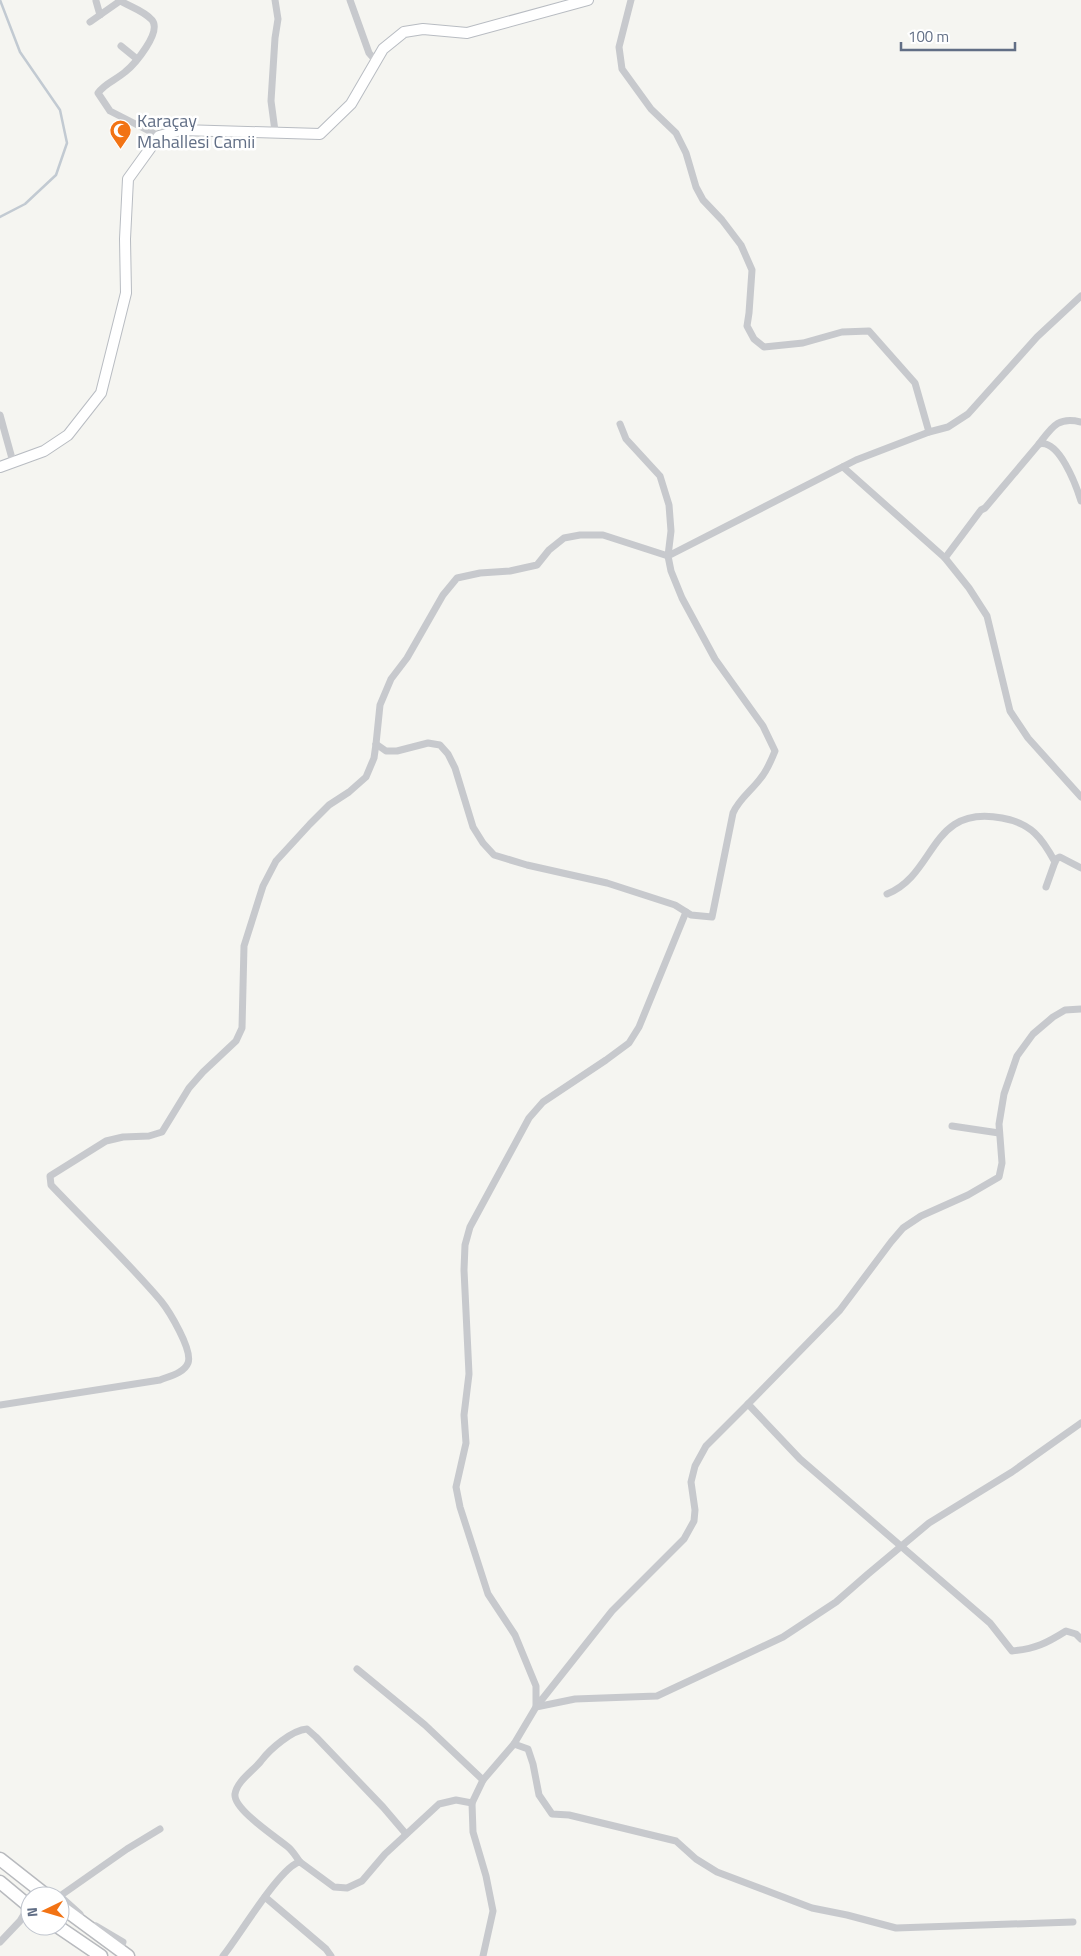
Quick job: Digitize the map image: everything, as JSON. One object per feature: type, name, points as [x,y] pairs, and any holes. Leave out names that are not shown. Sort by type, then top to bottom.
[{"type":"highway","points":[[0,1859],[34,1886]]},
{"type":"highway","points":[[0,1882],[20,1899]]},
{"type":"highway","points":[[70,1913],[124,1953]]},
{"type":"highway","points":[[70,1935],[102,1956]]},
{"type":"street","points":[[90,22],[119,0],[146,15],[154,22],[155,30],[152,37],[137,59],[125,72],[103,86],[98,93],[110,111],[159,136]]},
{"type":"street","points":[[275,0],[278,19],[271,101],[275,131]]},
{"type":"street","points":[[350,0],[369,53],[376,61]]},
{"type":"street","points":[[0,467],[44,451],[68,436],[101,393],[126,293],[125,239],[128,179],[159,136],[181,130],[275,131],[320,134],[351,104],[383,49],[404,32],[423,29],[467,33],[588,0]]},
{"type":"street","points":[[632,0],[619,47],[622,69],[651,109],[676,133],[686,153],[696,187],[703,200],[722,220],[741,245],[752,270],[747,326],[754,339],[764,347],[803,343],[842,332],[869,331],[915,383],[929,432]]},
{"type":"street","points":[[96,1],[100,16]]},
{"type":"street","points":[[121,46],[137,59]]},
{"type":"street","points":[[0,1405],[160,1380],[181,1372],[188,1364],[189,1358],[185,1341],[162,1302],[51,1185],[50,1176],[106,1141],[123,1137],[149,1136],[162,1132],[189,1088],[236,1041],[242,1028],[244,946],[263,886],[276,861],[310,824],[329,805],[366,777],[374,758],[380,705],[391,678],[407,658],[443,595],[457,578],[480,573],[510,571],[537,564],[549,550],[564,538],[580,535],[602,535],[668,556],[856,460],[929,432],[948,427],[968,414],[1037,337],[1081,296]]},
{"type":"street","points":[[0,415],[13,462]]},
{"type":"street","points":[[945,558],[981,510],[986,508],[1059,422],[1066,420],[1081,422]]},
{"type":"street","points":[[376,744],[386,751],[397,751],[428,743],[440,745],[448,754],[455,768],[473,826],[483,843],[494,855],[527,866],[607,883],[675,905],[691,915],[712,917],[733,813],[737,804],[761,779],[775,751],[763,726],[710,650],[682,598],[671,571],[668,556],[671,531],[669,505],[660,476],[626,439],[620,424]]},
{"type":"street","points":[[1039,444],[1044,442],[1050,445],[1067,466],[1076,483],[1081,501]]},
{"type":"street","points":[[843,467],[945,558],[969,588],[988,616],[1010,711],[1028,738],[1081,797]]},
{"type":"street","points":[[887,894],[895,891],[916,872],[934,845],[950,826],[986,815],[1010,819],[1030,828],[1042,839],[1055,862]]},
{"type":"street","points":[[1046,887],[1055,862],[1060,856],[1081,868]]},
{"type":"street","points":[[536,1707],[536,1686],[514,1635],[488,1594],[462,1515],[456,1487],[466,1443],[464,1415],[469,1374],[465,1319],[465,1245],[470,1228],[529,1118],[543,1102],[628,1043],[639,1027],[686,912]]},
{"type":"street","points":[[484,1956],[493,1911],[486,1876],[473,1832],[472,1803],[483,1780],[514,1744],[536,1707],[612,1611],[684,1539],[694,1521],[695,1510],[692,1482],[694,1466],[706,1446],[840,1310],[890,1242],[903,1228],[921,1216],[968,1195],[999,1177],[1002,1163],[999,1124],[1004,1094],[1017,1056],[1033,1034],[1054,1017],[1064,1010],[1081,1009]]},
{"type":"street","points":[[952,1126],[999,1133]]},
{"type":"street","points":[[748,1404],[800,1459],[990,1623],[1012,1651],[1030,1650],[1066,1631],[1076,1634],[1081,1639]]},
{"type":"street","points":[[536,1707],[575,1699],[657,1696],[782,1637],[836,1602],[929,1523],[1012,1472],[1081,1422]]},
{"type":"street","points":[[357,1669],[424,1725],[483,1780]]},
{"type":"street","points":[[406,1834],[383,1807],[307,1729],[298,1730],[268,1753],[239,1784],[235,1794],[236,1803],[290,1849],[300,1862],[334,1887],[347,1888],[362,1882],[376,1864],[439,1804],[456,1800],[472,1803]]},
{"type":"street","points":[[514,1744],[528,1748],[539,1795],[552,1814],[569,1815],[676,1841],[696,1859],[717,1872],[812,1908],[847,1914],[896,1928],[1074,1922]]},
{"type":"street","points":[[124,1953],[123,1942],[88,1921],[60,1896],[127,1849],[160,1829]]},
{"type":"street","points":[[223,1956],[266,1897],[294,1863],[300,1862]]},
{"type":"street","points":[[266,1897],[326,1949],[331,1956]]},
{"type":"street","points":[[0,1942],[20,1921]]},
{"type":"waterway","points":[[0,0],[20,52],[60,110],[67,143],[56,175],[25,204],[0,217]]},
{"type":"place","name":"Karaçay Mahallesi Camii","points":[[121,149]]}]
